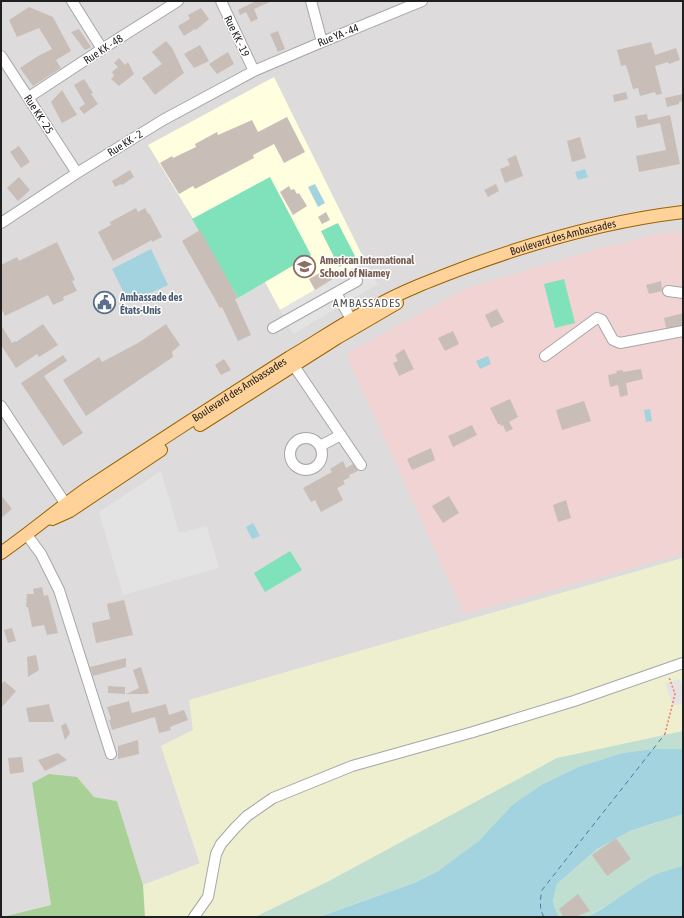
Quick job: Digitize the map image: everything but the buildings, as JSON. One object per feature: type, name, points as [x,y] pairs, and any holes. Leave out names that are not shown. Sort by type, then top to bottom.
[{"type":"main road","name":"Boulevard des Ambassades","points":[[41,523],[70,511],[291,362],[351,319],[411,289],[447,274],[538,242],[607,225],[683,212]]},
{"type":"main road","name":"Boulevard des Ambassades","points":[[1,553],[27,535],[65,503],[89,487],[291,362],[337,338],[447,274]]},
{"type":"street","points":[[72,1],[102,49]]},
{"type":"street","name":"Rue KK - 48","points":[[28,97],[178,1]]},
{"type":"street","name":"Rue KK - 19","points":[[220,1],[254,71]]},
{"type":"street","points":[[311,1],[322,42]]},
{"type":"street","name":"Rue YA - 44","points":[[254,71],[422,1]]},
{"type":"street","name":"Rue KK - 25","points":[[1,56],[77,173]]},
{"type":"street","name":"Rue KK - 2","points":[[2,222],[77,173],[163,120],[254,71]]},
{"type":"street","points":[[273,328],[357,281]]},
{"type":"street","points":[[668,291],[683,292]]},
{"type":"street","points":[[336,293],[351,319]]},
{"type":"street","points":[[545,356],[597,318],[602,320],[613,340],[620,343],[683,331]]},
{"type":"street","points":[[291,362],[361,465]]},
{"type":"street","points":[[1,406],[65,503]]},
{"type":"street","points":[[320,446],[341,435]]},
{"type":"street","points":[[27,535],[41,554],[59,590],[111,754]]},
{"type":"street","points":[[194,917],[208,897],[216,854],[221,844],[230,832],[247,816],[273,798],[352,766],[473,732],[574,701],[683,663]]},
{"type":"path","points":[[665,734],[675,694],[666,668]]},
{"type":"shaded area","points":[[1,1],[683,1],[683,558],[190,700],[193,730],[161,746],[200,864],[143,885],[117,801],[94,797],[77,777],[32,783],[51,905],[1,917]]},
{"type":"shaded area","points":[[274,77],[365,261],[280,310],[265,282],[238,298],[200,230],[148,145]]},
{"type":"shaded area","points":[[683,231],[683,554],[464,614],[346,354],[467,288],[598,249],[658,234]]},
{"type":"shaded area","points":[[365,261],[378,284],[293,334],[280,310]]},
{"type":"shaded area","points":[[161,471],[179,533],[207,526],[219,568],[123,595],[99,512]]},
{"type":"shaded area","points":[[683,558],[683,731],[557,758],[327,882],[255,917],[145,917],[143,885],[200,863],[161,746],[193,730],[189,700]]},
{"type":"shaded area","points":[[680,679],[683,689],[683,703],[673,706],[665,683]]},
{"type":"shaded area","points":[[683,731],[683,749],[653,749],[622,753],[578,767],[541,785],[512,805],[479,842],[438,871],[414,883],[319,917],[255,917],[327,882],[557,758]]},
{"type":"shaded area","points":[[680,813],[683,814],[683,866],[665,871],[646,879],[611,903],[587,917],[559,917],[553,901],[557,884],[597,849],[630,831],[656,823]]},
{"type":"green space","points":[[270,177],[311,255],[238,298],[192,219]]},
{"type":"green space","points":[[338,223],[356,258],[339,267],[321,231]]},
{"type":"green space","points":[[564,279],[575,323],[555,328],[544,284]]},
{"type":"green space","points":[[290,551],[302,570],[265,592],[254,573]]},
{"type":"green space","points":[[49,774],[77,777],[94,797],[117,801],[143,885],[145,917],[2,917],[51,905],[32,783]]},
{"type":"water","points":[[585,169],[588,177],[578,180],[575,172]]},
{"type":"water","points":[[315,184],[325,203],[318,207],[308,187]]},
{"type":"water","points":[[151,249],[168,285],[129,303],[112,269]]},
{"type":"water","points":[[488,356],[491,364],[480,369],[476,361]]},
{"type":"water","points":[[650,409],[652,421],[646,422],[644,410]]},
{"type":"water","points":[[253,523],[260,536],[252,539],[246,527]]},
{"type":"water","points":[[653,749],[683,749],[683,814],[630,831],[597,849],[557,884],[553,901],[559,917],[319,917],[414,883],[438,871],[479,841],[512,805],[541,785],[578,767],[622,753]]},
{"type":"water","points":[[683,866],[683,917],[587,917],[650,878]]},
{"type":"ferry route","points":[[544,917],[540,904],[542,890],[665,734]]},
{"type":"place","name":"American International School of Niamey","points":[[305,266]]},
{"type":"place","name":"Ambassade des États-Unis","points":[[104,303]]},
{"type":"district","name":"AMBASSADES","points":[[367,303]]}]
